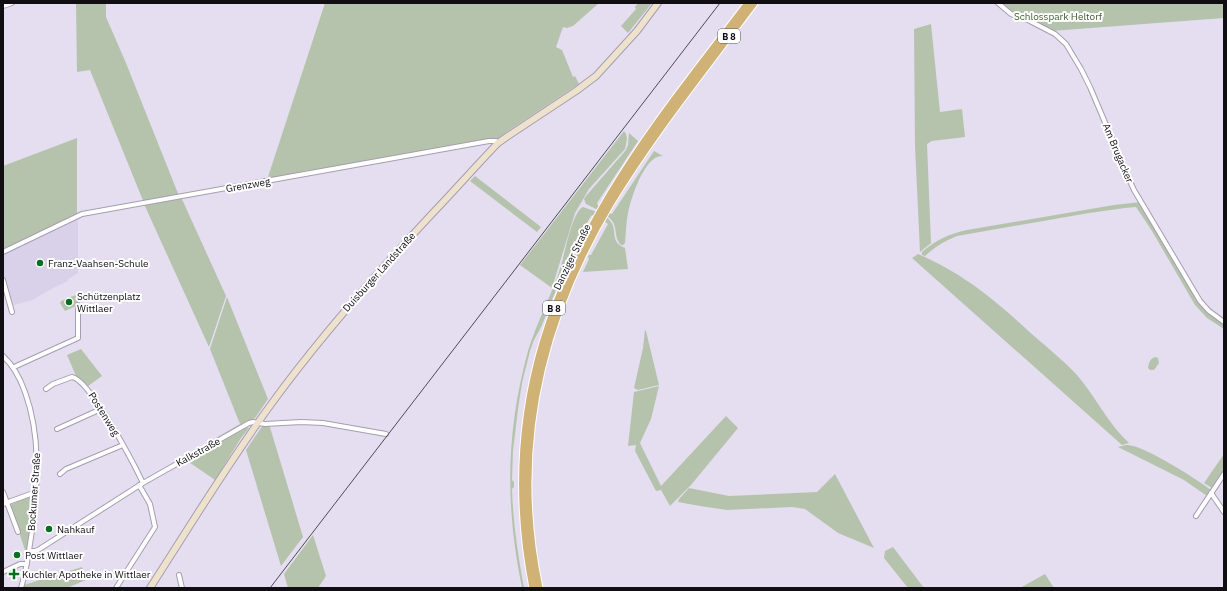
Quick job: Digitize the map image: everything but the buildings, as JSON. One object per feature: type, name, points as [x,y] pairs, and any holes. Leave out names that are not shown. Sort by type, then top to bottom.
[{"type":"highway","name":"Danziger Straße","points":[[533,588],[523,514],[523,459],[529,399],[539,354],[550,319],[566,278],[584,242],[629,164],[685,85],[748,3]]},
{"type":"highway","name":"Danziger Straße","points":[[539,588],[533,559],[528,516],[528,458],[532,416],[538,382],[546,350],[556,320],[579,263],[614,199],[661,128],[754,3]]},
{"type":"main road","name":"Duisburger Landstraße","points":[[150,588],[221,476],[258,422],[345,310],[498,143],[596,76],[637,31],[658,3]]},
{"type":"street","points":[[3,6],[12,3]]},
{"type":"street","name":"Am Brugacker","points":[[998,3],[1011,14],[1032,22],[1055,34],[1066,44],[1090,87],[1134,190],[1200,301],[1209,311],[1224,322]]},
{"type":"street","name":"Grenzweg","points":[[3,252],[82,214],[488,141],[496,141],[498,143]]},
{"type":"street","points":[[3,280],[12,312]]},
{"type":"street","points":[[14,367],[78,338],[78,305]]},
{"type":"street","name":"Bockumer Straße","points":[[3,356],[14,367],[20,380],[33,418],[37,452],[36,492],[30,551],[21,588]]},
{"type":"street","name":"Postenweg","points":[[46,389],[66,379],[74,377],[81,382],[90,392],[133,461],[150,504],[155,527],[116,588]]},
{"type":"street","points":[[57,429],[101,409]]},
{"type":"street","name":"Kalkstraße","points":[[30,551],[38,550],[141,484],[249,423],[323,423],[386,434]]},
{"type":"street","points":[[60,474],[66,469],[123,445]]},
{"type":"street","points":[[1196,516],[1224,474]]},
{"type":"street","points":[[3,492],[5,504],[18,532]]},
{"type":"street","points":[[5,504],[36,492]]},
{"type":"street","points":[[1211,493],[1224,512]]},
{"type":"street","points":[[3,572],[20,564],[27,564]]},
{"type":"street","points":[[180,575],[182,588]]},
{"type":"shaded area","name":"Franz-Vaahsen-Schule","points":[[75,218],[78,221],[78,273],[68,279],[68,281],[32,300],[11,306],[3,276],[3,253]]},
{"type":"green space","points":[[76,3],[106,3],[106,17],[179,196],[144,203],[90,70],[77,72]]},
{"type":"green space","points":[[325,3],[599,3],[573,26],[567,28],[563,27],[556,47],[562,50],[573,77],[575,76],[579,84],[508,131],[497,140],[267,180]]},
{"type":"green space","points":[[638,3],[652,3],[628,33],[621,26],[636,9],[635,7]]},
{"type":"green space","name":"Schlosspark Heltorf","points":[[998,3],[1224,3],[1224,18],[1051,31],[1011,13]]},
{"type":"green space","points":[[931,24],[940,112],[962,109],[965,137],[932,141],[927,144],[931,243],[920,252],[915,146],[914,29]]},
{"type":"green space","points":[[624,131],[627,139],[625,149],[589,189],[575,213],[552,288],[520,265]]},
{"type":"green space","points":[[629,133],[638,141],[597,203],[599,208],[598,210],[586,204],[584,199],[586,196],[626,150]]},
{"type":"green space","points":[[77,138],[77,215],[3,251],[3,166]]},
{"type":"green space","points":[[654,151],[663,156],[656,157],[650,162],[640,178],[632,197],[628,213],[625,243],[621,245],[617,238],[615,226],[611,219],[607,216],[608,213],[612,214]]},
{"type":"green space","points":[[475,176],[541,227],[537,232],[470,181]]},
{"type":"green space","points":[[181,197],[226,296],[209,347],[144,204]]},
{"type":"green space","points":[[1141,202],[1200,301],[1224,322],[1224,329],[1207,318],[1195,305],[1152,231],[1136,207],[1089,213],[957,236],[940,244],[925,256],[922,255],[922,252],[932,244],[954,233],[1114,205]]},
{"type":"green space","points":[[583,207],[597,212],[591,216],[574,245],[576,248],[574,252],[571,252],[542,325],[534,340],[522,383],[513,451],[512,480],[514,482],[514,487],[512,489],[516,539],[524,588],[522,588],[516,558],[511,498],[510,469],[515,410],[528,351],[561,266],[575,216]]},
{"type":"green space","points":[[606,217],[613,226],[617,242],[625,248],[628,269],[583,272],[589,259],[589,255],[591,255],[608,224],[604,221]]},
{"type":"green space","points":[[918,254],[951,270],[980,290],[1062,360],[1077,375],[1108,419],[1129,443],[1122,445],[912,258]]},
{"type":"green space","name":"Schützenplatz Wittlaer","points":[[78,294],[78,305],[65,311],[60,303],[61,301]]},
{"type":"green space","points":[[227,297],[268,399],[255,418],[176,462],[240,424],[210,349]]},
{"type":"green space","points":[[645,330],[659,385],[638,390],[634,388],[643,348]]},
{"type":"green space","points":[[81,349],[102,376],[88,386],[76,376],[67,355]]},
{"type":"green space","points":[[1155,357],[1158,358],[1159,363],[1154,370],[1150,370],[1148,368],[1149,362]]},
{"type":"green space","points":[[659,386],[651,419],[640,443],[661,486],[726,416],[738,428],[691,485],[670,506],[661,490],[656,491],[635,451],[636,445],[628,446],[634,392]]},
{"type":"green space","points":[[269,424],[303,537],[281,566],[246,450],[263,425]]},
{"type":"green space","points":[[247,427],[249,428],[241,438],[215,480],[186,460]]},
{"type":"green space","points":[[1126,445],[1144,450],[1156,456],[1194,478],[1211,490],[1207,496],[1184,480],[1118,447]]},
{"type":"green space","points":[[1224,454],[1224,473],[1214,488],[1212,488],[1204,483]]},
{"type":"green space","points":[[835,474],[874,548],[838,533],[805,509],[792,507],[727,510],[678,502],[689,488],[729,496],[817,492]]},
{"type":"green space","points":[[30,496],[33,498],[26,553],[10,505]]},
{"type":"green space","points":[[313,535],[326,576],[318,588],[288,588],[284,574]]},
{"type":"green space","points":[[893,547],[924,588],[908,588],[884,558],[885,551]]},
{"type":"green space","points":[[82,567],[86,580],[67,588],[24,588],[24,585]]},
{"type":"green space","points":[[1045,574],[1054,588],[1020,588]]},
{"type":"tram line","points":[[270,588],[720,3]]},
{"type":"place","name":"Franz-Vaahsen-Schule","points":[[40,263]]},
{"type":"place","name":"Schützenplatz Wittlaer","points":[[69,302]]},
{"type":"place","name":"Nahkauf","points":[[49,529]]},
{"type":"place","name":"Post Wittlaer","points":[[17,555]]},
{"type":"place","name":"Kuchler Apotheke in Wittlaer","points":[[14,574]]}]
